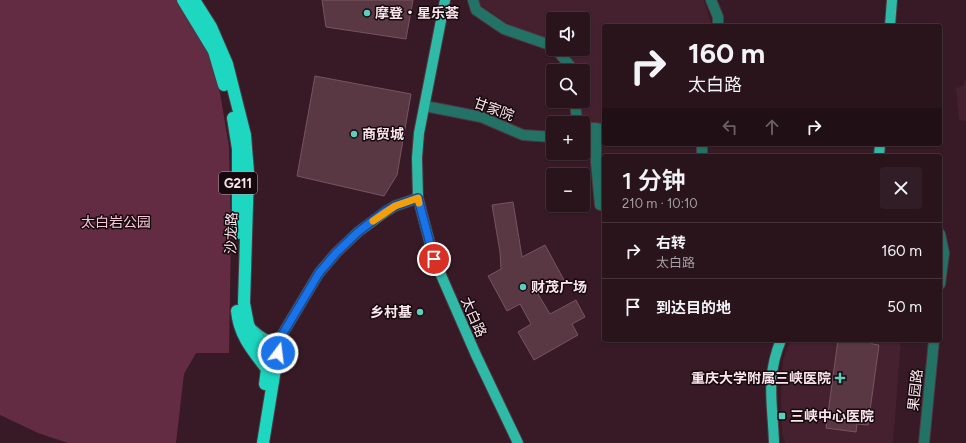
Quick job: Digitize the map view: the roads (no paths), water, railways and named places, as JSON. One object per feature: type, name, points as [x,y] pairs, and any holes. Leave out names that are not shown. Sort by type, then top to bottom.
[{"type":"highway","name":"沙龙路","points":[[183,0],[214,51],[233,119],[238,149],[236,303],[240,329],[244,336],[271,362]]},
{"type":"highway","name":"沙龙路","points":[[194,0],[211,27],[227,64],[245,135],[248,172],[244,303],[248,324],[271,362]]},
{"type":"highway","points":[[256,443],[271,362]]},
{"type":"highway","points":[[263,443],[271,362]]},
{"type":"main road","name":"太白路","points":[[445,0],[419,133],[417,158],[418,198],[434,259],[476,355],[518,443]]},
{"type":"main road","points":[[890,24],[892,0]]},
{"type":"main road","points":[[271,362],[282,335],[319,273],[336,253],[358,232],[384,212],[395,206],[418,198]]},
{"type":"main road","points":[[248,324],[254,331],[267,340],[277,340],[282,335]]},
{"type":"main road","points":[[774,443],[771,390],[772,369],[774,356],[780,342]]},
{"type":"street","points":[[473,0],[476,10],[504,29],[546,44]]},
{"type":"street","points":[[711,0],[718,17],[718,24]]},
{"type":"street","points":[[562,56],[568,64]]},
{"type":"street","name":"甘家院","points":[[425,106],[481,117],[523,135],[546,137]]},
{"type":"street","points":[[590,128],[600,129],[596,162],[600,205],[602,204]]},
{"type":"street","points":[[942,244],[944,253],[942,268]]},
{"type":"street","name":"果园路","points":[[924,443],[934,342]]},
{"type":"place","name":"摩登・星乐荟","points":[[367,13]]},
{"type":"place","name":"商贸城","points":[[354,134]]},
{"type":"place","name":"财茂广场","points":[[523,287]]},
{"type":"place","name":"乡村基","points":[[420,312]]},
{"type":"place","name":"重庆大学附属三峡医院","points":[[840,378]]},
{"type":"place","name":"三峡中心医院","points":[[782,416]]},
{"type":"park label","name":"太白岩公园","points":[[116,222]]}]
